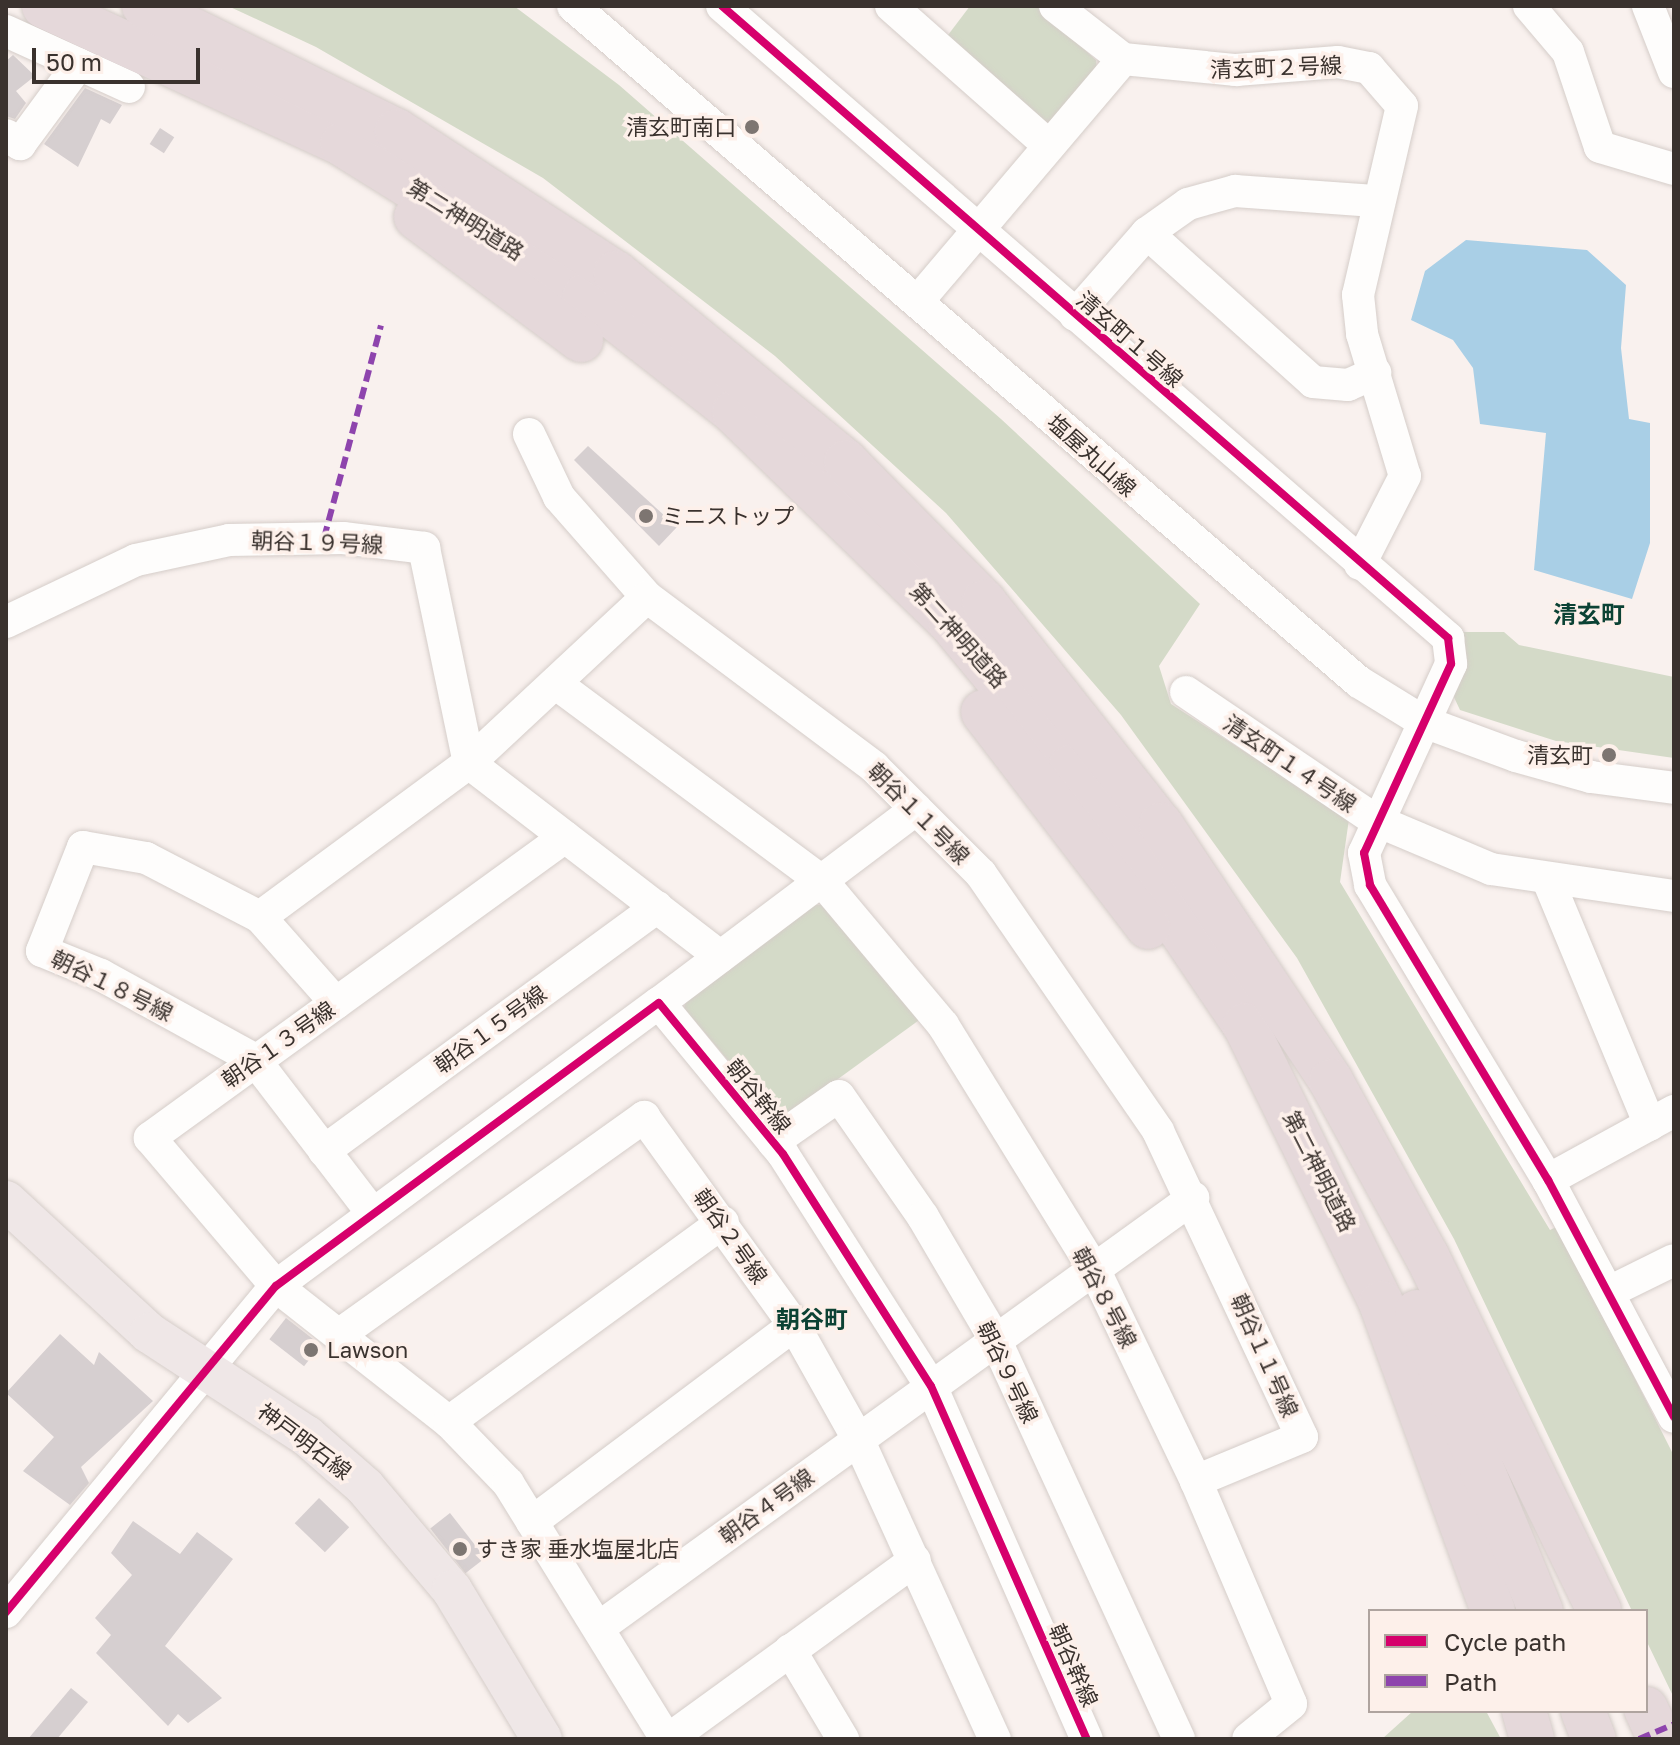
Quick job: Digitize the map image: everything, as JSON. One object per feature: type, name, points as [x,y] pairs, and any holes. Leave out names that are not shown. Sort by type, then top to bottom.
[{"type":"highway","name":"第二神明道路","points":[[144,6],[397,131],[544,222],[693,331],[846,462],[984,602],[1161,825],[1281,1000],[1379,1165],[1598,1609]]},
{"type":"highway","name":"第二神明道路","points":[[55,10],[255,99],[508,243],[722,403],[884,554],[1011,692],[1184,928],[1245,1025],[1381,1303],[1492,1609]]},
{"type":"highway","points":[[55,10],[359,179],[581,340]]},
{"type":"highway","points":[[983,712],[1180,970],[1381,1303]]},
{"type":"highway","name":"第二神明道路","points":[[1161,825],[1271,1010],[1366,1195],[1540,1609]]},
{"type":"highway","points":[[1525,1713],[1532,1739]]},
{"type":"highway","points":[[1584,1713],[1594,1739]]},
{"type":"highway","points":[[1648,1713],[1660,1739]]},
{"type":"main road","name":"神戸明石線","points":[[6,1201],[91,1286],[209,1372],[307,1436],[410,1535],[542,1739]]},
{"type":"street","name":"清玄町１号線","points":[[722,6],[1448,638],[1451,664],[1375,820],[1364,853],[1370,885],[1548,1180],[1674,1415]]},
{"type":"street","points":[[891,6],[1047,144]]},
{"type":"street","name":"清玄町２号線","points":[[1055,6],[1123,59],[1186,70],[1338,62],[1369,68],[1402,106],[1375,201],[1358,295],[1375,373],[1405,476],[1360,564]]},
{"type":"street","points":[[1529,6],[1568,52],[1600,147],[1674,169]]},
{"type":"street","points":[[1648,6],[1674,72]]},
{"type":"street","name":"塩屋丸山線","points":[[594,11],[1244,591],[1359,682],[1424,722],[1591,777],[1674,788]]},
{"type":"street","points":[[6,31],[129,87]]},
{"type":"street","points":[[918,301],[1047,144],[1123,59]]},
{"type":"street","points":[[6,135],[20,144],[79,64]]},
{"type":"street","points":[[1075,315],[1147,233],[1188,204],[1235,191],[1375,201]]},
{"type":"street","points":[[1147,233],[1313,382],[1348,385],[1375,373]]},
{"type":"street","name":"朝谷１１号線","points":[[529,434],[559,497],[647,597],[874,767],[981,874],[1041,955],[1158,1131],[1193,1198],[1302,1437],[1196,1481]]},
{"type":"street","name":"朝谷１９号線","points":[[6,622],[136,560],[229,540],[343,538],[424,548],[469,763]]},
{"type":"street","points":[[260,917],[469,763],[559,686],[647,597]]},
{"type":"street","name":"朝谷８号線","points":[[559,686],[823,882],[943,1025],[1096,1273],[1196,1481],[1291,1704],[1248,1739]]},
{"type":"street","name":"清玄町１４号線","points":[[1186,692],[1375,820],[1491,869],[1548,880],[1674,896]]},
{"type":"street","points":[[469,763],[720,956]]},
{"type":"street","points":[[6,1612],[18,1580],[209,1372],[276,1286],[823,882],[916,809]]},
{"type":"street","name":"朝谷１３号線","points":[[276,1286],[150,1138],[254,1059],[565,837]]},
{"type":"street","name":"朝谷１８号線","points":[[254,1059],[101,975],[42,951],[83,847],[146,858],[260,917],[336,1003]]},
{"type":"street","points":[[1548,880],[1662,1118],[1548,1180]]},
{"type":"street","name":"朝谷１５号線","points":[[324,1151],[657,907]]},
{"type":"street","name":"朝谷幹線","points":[[659,1003],[773,1142],[931,1386],[1087,1739]]},
{"type":"street","points":[[254,1059],[372,1213]]},
{"type":"street","name":"朝谷９号線","points":[[773,1142],[839,1096],[996,1341],[1179,1739]]},
{"type":"street","name":"朝谷２号線","points":[[340,1334],[644,1117],[723,1222],[794,1325],[858,1439],[995,1739]]},
{"type":"street","name":"朝谷４号線","points":[[601,1626],[931,1386],[1096,1273],[1193,1198]]},
{"type":"street","points":[[449,1422],[723,1222]]},
{"type":"street","points":[[1609,1292],[1674,1260]]},
{"type":"street","points":[[276,1286],[449,1422],[508,1483],[601,1626],[667,1739],[915,1560]]},
{"type":"street","points":[[532,1522],[794,1325]]},
{"type":"street","points":[[790,1650],[843,1739]]},
{"type":"green space","points":[[228,6],[514,6],[619,85],[1001,419],[1200,604],[1159,666],[1171,704],[1349,819],[1340,882],[1550,1230],[1558,1226],[1674,1456],[1674,1698],[1648,1644],[1648,1609],[1631,1609],[1454,1239],[1297,958],[1121,715],[946,513],[775,356],[543,178],[316,47]]},
{"type":"green space","points":[[970,6],[1036,6],[1096,60],[1097,71],[1056,122],[1039,123],[945,39]]},
{"type":"green space","points":[[1462,632],[1504,632],[1519,645],[1674,677],[1674,758],[1556,741],[1460,710],[1452,693],[1463,666]]},
{"type":"green space","points":[[812,905],[826,905],[922,1018],[787,1116],[772,1113],[684,1008],[688,994]]},
{"type":"green space","points":[[1411,1713],[1487,1713],[1501,1739],[1382,1739]]},
{"type":"water","points":[[1466,240],[1587,250],[1626,285],[1621,348],[1629,419],[1650,423],[1650,543],[1632,599],[1534,570],[1546,433],[1480,424],[1473,368],[1453,340],[1411,320],[1425,271]]},
{"type":"building","points":[[13,55],[35,76],[16,91],[26,103],[15,119],[6,116],[6,61]]},
{"type":"building","points":[[85,88],[122,105],[110,124],[101,119],[78,167],[44,144]]},
{"type":"building","points":[[160,128],[174,137],[164,153],[150,144]]},
{"type":"building","points":[[588,446],[677,527],[659,546],[574,460]]},
{"type":"building","points":[[286,1318],[321,1345],[304,1366],[269,1339]]},
{"type":"building","points":[[60,1334],[94,1365],[99,1352],[153,1401],[81,1467],[89,1483],[70,1505],[23,1471],[54,1437],[6,1393]]},
{"type":"building","points":[[319,1498],[349,1527],[325,1552],[295,1523]]},
{"type":"building","name":"すき家 垂水塩屋北店","points":[[450,1513],[485,1558],[465,1573],[430,1528]]},
{"type":"building","points":[[133,1521],[180,1554],[197,1532],[233,1559],[165,1646],[222,1698],[188,1723],[178,1714],[168,1726],[96,1653],[111,1635],[95,1618],[132,1575],[111,1553]]},
{"type":"building","points":[[71,1688],[88,1702],[57,1739],[28,1739]]},
{"type":"marked path","points":[[324,538],[381,325]]},
{"type":"marked path","points":[[1639,1739],[1674,1724]]},
{"type":"cycle path","points":[[722,6],[1448,638],[1451,664],[1364,853],[1370,885],[1548,1180],[1674,1417]]},
{"type":"cycle path","points":[[6,1612],[276,1286],[659,1003],[783,1154],[931,1386],[1087,1739]]},
{"type":"place","name":"清玄町南口","points":[[752,127]]},
{"type":"place","name":"ミニストップ","points":[[646,516]]},
{"type":"place","name":"清玄町","points":[[1609,755]]},
{"type":"place","name":"Lawson","points":[[311,1350]]},
{"type":"place","name":"すき家 垂水塩屋北店","points":[[460,1549]]},
{"type":"district","name":"清玄町","points":[[1589,614]]},
{"type":"district","name":"朝谷町","points":[[812,1319]]}]
